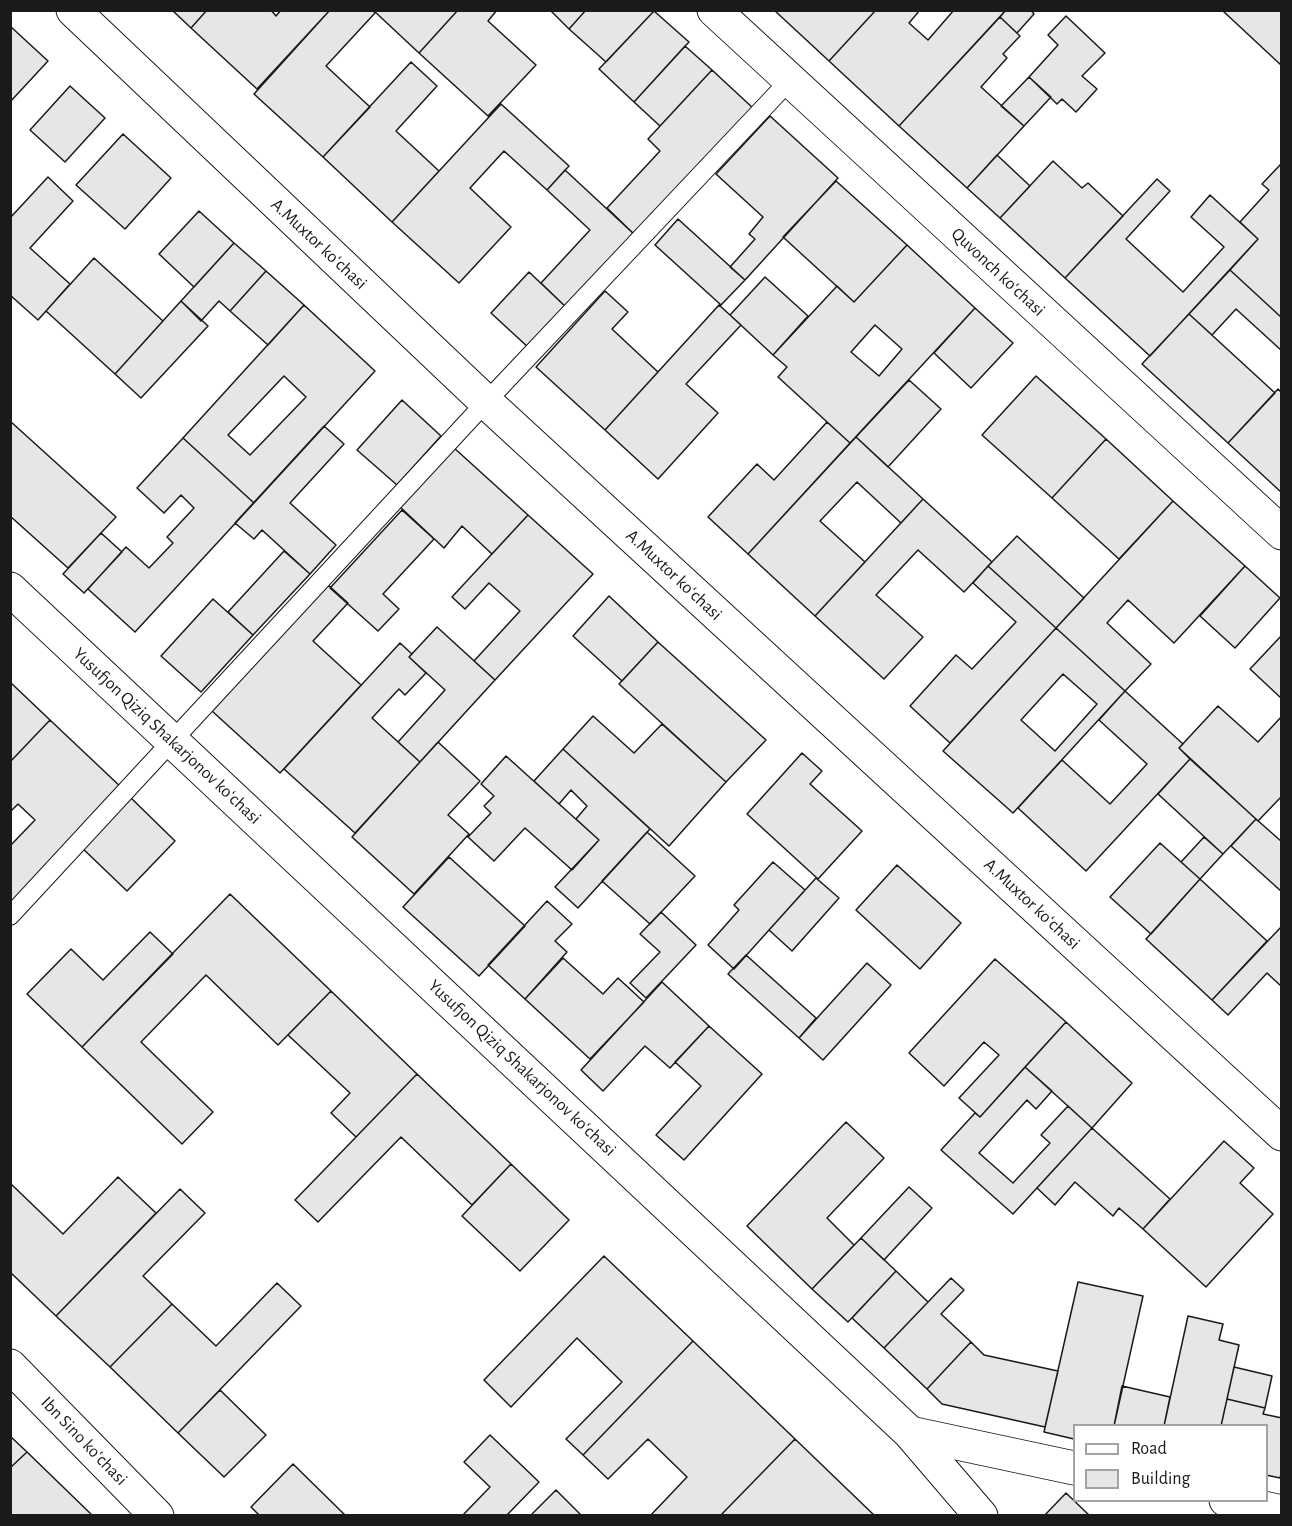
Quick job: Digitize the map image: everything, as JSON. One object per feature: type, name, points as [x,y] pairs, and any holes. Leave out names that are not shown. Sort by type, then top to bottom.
[{"type":"street","name":"A.Muxtor koʻchasi","points":[[73,10],[486,402],[1281,1134]]},
{"type":"street","name":"Quvonch koʻchasi","points":[[714,10],[1281,533]]},
{"type":"street","name":"Yusufjon Qiziq Shakarjonov koʻchasi","points":[[10,589],[910,1433],[981,1515]]},
{"type":"street","name":"Ibn Sino koʻchasi","points":[[10,1366],[157,1515]]},
{"type":"street","points":[[910,1433],[1073,1468]]},
{"type":"street","points":[[1235,1502],[1281,1512]]},
{"type":"lane","points":[[10,916],[486,402],[790,80]]},
{"type":"building","points":[[172,10],[207,10],[191,28]]},
{"type":"building","points":[[207,10],[271,10],[276,16],[281,10],[330,10],[257,89],[191,28]]},
{"type":"building","points":[[330,10],[373,10],[375,13],[326,66],[370,107],[323,157],[254,94]]},
{"type":"building","points":[[373,10],[458,10],[419,53]]},
{"type":"building","points":[[458,10],[497,10],[488,21],[536,65],[488,116],[419,53]]},
{"type":"building","points":[[550,10],[586,10],[569,29]]},
{"type":"building","points":[[586,10],[654,11],[606,62],[569,29]]},
{"type":"building","points":[[774,10],[876,10],[829,61]]},
{"type":"building","points":[[876,10],[920,10],[909,23],[928,40],[954,10],[1006,10],[899,126],[829,61]]},
{"type":"building","points":[[1006,10],[1031,10],[1034,14],[1017,33],[1000,17]]},
{"type":"building","points":[[1224,10],[1282,10],[1282,66],[1223,11]]},
{"type":"building","points":[[654,11],[689,42],[634,102],[599,69]]},
{"type":"building","points":[[1066,16],[1105,53],[1082,76],[1097,89],[1076,112],[1062,99],[1057,104],[1029,77],[1058,45],[1048,35]]},
{"type":"building","points":[[1000,17],[1020,36],[1003,54],[1007,58],[981,87],[1024,126],[967,188],[899,126]]},
{"type":"building","points":[[10,26],[48,61],[10,102]]},
{"type":"building","points":[[685,46],[712,70],[660,126],[634,102]]},
{"type":"building","points":[[411,62],[437,86],[396,131],[439,171],[392,222],[323,157]]},
{"type":"building","points":[[712,70],[754,109],[636,236],[607,208],[660,151],[648,139]]},
{"type":"building","points":[[1029,77],[1051,97],[1024,126],[1001,106]]},
{"type":"building","points":[[70,86],[105,118],[65,162],[30,130]]},
{"type":"building","points":[[501,104],[569,166],[547,190],[504,151],[470,188],[511,227],[459,283],[392,222]]},
{"type":"building","points":[[770,116],[838,178],[745,280],[730,267],[755,239],[749,234],[763,217],[716,174]]},
{"type":"building","points":[[123,134],[171,178],[125,229],[76,185]]},
{"type":"building","points":[[997,155],[1030,186],[1000,218],[967,188]]},
{"type":"building","points":[[1053,161],[1082,188],[1088,183],[1123,216],[1065,278],[1000,218]]},
{"type":"building","points":[[1281,164],[1282,318],[1230,270],[1258,239],[1240,222],[1269,190],[1262,184]]},
{"type":"building","points":[[565,170],[636,236],[568,309],[541,283],[590,230],[547,190]]},
{"type":"building","points":[[48,177],[73,201],[30,248],[70,284],[38,320],[10,295],[10,218]]},
{"type":"building","points":[[1157,179],[1170,191],[1126,239],[1183,292],[1224,247],[1191,217],[1210,195],[1258,239],[1150,356],[1065,278]]},
{"type":"building","points":[[836,181],[907,245],[854,302],[783,237]]},
{"type":"building","points":[[199,211],[234,243],[194,287],[159,254]]},
{"type":"building","points":[[678,219],[745,280],[721,305],[655,245]]},
{"type":"building","points":[[234,243],[266,271],[230,311],[219,301],[201,321],[181,301]]},
{"type":"building","points":[[907,245],[975,308],[850,443],[778,377],[787,367],[773,355],[837,286],[854,302]],"holes":[[[875,325],[902,349],[879,376],[851,352]]]},
{"type":"building","points":[[94,258],[163,321],[115,374],[46,311]]},
{"type":"building","points":[[1230,270],[1282,318],[1282,351],[1236,309],[1212,335],[1189,314]]},
{"type":"building","points":[[266,271],[304,305],[268,345],[230,311]]},
{"type":"building","points":[[529,272],[568,309],[530,349],[491,313]]},
{"type":"building","points":[[765,277],[808,316],[773,355],[730,315]]},
{"type":"building","points":[[605,291],[628,312],[612,329],[658,372],[605,430],[536,367]]},
{"type":"building","points":[[181,301],[208,326],[141,398],[115,374]]},
{"type":"building","points":[[304,305],[375,371],[254,503],[183,438]],"holes":[[[284,376],[306,397],[250,455],[228,435]]]},
{"type":"building","points":[[719,305],[741,325],[686,384],[718,413],[658,479],[605,430]]},
{"type":"building","points":[[975,308],[1013,343],[971,388],[934,353]]},
{"type":"building","points":[[1189,314],[1275,393],[1228,443],[1142,364]]},
{"type":"building","points":[[1036,376],[1106,439],[1052,498],[982,435]]},
{"type":"building","points":[[909,380],[941,409],[888,467],[856,437]]},
{"type":"building","points":[[1278,389],[1282,393],[1282,493],[1228,443]]},
{"type":"building","points":[[402,400],[441,436],[397,485],[357,450]]},
{"type":"building","points":[[10,421],[116,517],[68,568],[10,516]]},
{"type":"building","points":[[827,422],[850,443],[748,554],[708,517],[757,464],[774,480]]},
{"type":"building","points":[[324,426],[344,444],[290,503],[336,545],[310,574],[262,530],[254,539],[235,523]]},
{"type":"building","points":[[856,437],[923,499],[901,523],[857,482],[820,521],[865,562],[815,616],[748,554]]},
{"type":"building","points":[[183,438],[254,503],[135,632],[88,589],[126,547],[149,568],[173,543],[167,537],[194,508],[181,495],[164,513],[137,488]]},
{"type":"building","points":[[1106,439],[1173,501],[1119,559],[1052,498]]},
{"type":"building","points":[[453,447],[528,515],[492,554],[462,526],[444,548],[399,506]]},
{"type":"building","points":[[923,499],[992,562],[964,592],[918,550],[876,595],[923,637],[884,679],[815,616]]},
{"type":"building","points":[[1173,501],[1245,566],[1174,643],[1128,600],[1107,623],[1151,664],[1125,691],[1056,628]]},
{"type":"building","points":[[402,510],[434,539],[383,594],[399,609],[378,631],[330,588]]},
{"type":"building","points":[[528,515],[593,574],[495,680],[474,661],[520,611],[489,583],[465,609],[452,597]]},
{"type":"building","points":[[101,533],[122,552],[84,593],[63,574]]},
{"type":"building","points":[[1017,536],[1084,598],[1056,628],[988,566]]},
{"type":"building","points":[[284,551],[310,574],[253,635],[228,612]]},
{"type":"building","points":[[988,566],[1056,628],[950,743],[910,706],[956,655],[972,669],[1016,622],[973,583]]},
{"type":"building","points":[[1245,566],[1280,598],[1235,648],[1200,616]]},
{"type":"building","points":[[328,585],[348,603],[313,641],[361,685],[280,773],[212,711]]},
{"type":"building","points":[[609,596],[658,642],[622,681],[573,636]]},
{"type":"building","points":[[213,599],[253,635],[201,692],[161,656]]},
{"type":"building","points":[[437,627],[495,680],[420,762],[398,742],[445,690],[409,657]]},
{"type":"building","points":[[1056,628],[1125,691],[1013,813],[943,751]],"holes":[[[1063,674],[1097,704],[1055,751],[1021,720]]]},
{"type":"building","points":[[1282,635],[1282,699],[1250,669]]},
{"type":"building","points":[[658,642],[766,740],[726,782],[619,684]]},
{"type":"building","points":[[400,643],[412,654],[409,657],[426,673],[405,695],[399,689],[372,718],[420,762],[355,833],[284,769]]},
{"type":"building","points":[[10,682],[50,720],[10,762]]},
{"type":"building","points":[[1125,691],[1183,744],[1179,748],[1190,759],[1086,871],[1018,808],[1062,760],[1110,804],[1147,764],[1099,720]]},
{"type":"building","points":[[1218,706],[1258,742],[1282,716],[1282,796],[1258,821],[1179,748]]},
{"type":"building","points":[[593,716],[634,753],[662,724],[726,782],[669,846],[563,749]]},
{"type":"building","points":[[50,720],[123,789],[10,906],[10,846],[35,820],[18,804],[10,812],[10,762]]},
{"type":"building","points":[[438,742],[480,781],[448,815],[469,834],[414,894],[352,837]]},
{"type":"building","points":[[563,749],[650,829],[578,908],[555,887],[599,840],[576,819],[587,806],[571,790],[559,804],[534,781]]},
{"type":"building","points":[[802,753],[822,771],[810,784],[862,831],[818,879],[747,814]]},
{"type":"building","points":[[506,756],[599,840],[572,870],[525,828],[494,861],[468,837],[491,813],[484,806],[494,796],[481,784]]},
{"type":"building","points":[[1190,759],[1256,819],[1223,854],[1158,794]]},
{"type":"building","points":[[129,796],[175,841],[127,891],[80,846]]},
{"type":"building","points":[[1256,819],[1282,842],[1282,892],[1231,846]]},
{"type":"building","points":[[647,832],[695,876],[650,924],[602,881]]},
{"type":"building","points":[[1204,837],[1223,854],[1200,879],[1181,862]]},
{"type":"building","points":[[1160,843],[1200,879],[1151,934],[1110,897]]},
{"type":"building","points":[[449,857],[525,926],[479,976],[403,907]]},
{"type":"building","points":[[773,862],[805,890],[734,969],[708,945],[739,910],[734,905]]},
{"type":"building","points":[[897,865],[961,923],[920,969],[856,910]]},
{"type":"building","points":[[816,878],[839,898],[792,951],[769,930]]},
{"type":"building","points":[[1200,879],[1267,941],[1212,1000],[1146,939]]},
{"type":"building","points":[[230,894],[331,991],[278,1045],[206,975],[141,1042],[213,1112],[182,1144],[82,1047]]},
{"type":"building","points":[[547,901],[572,924],[555,941],[567,952],[525,999],[488,965]]},
{"type":"building","points":[[661,912],[696,945],[646,998],[630,983],[660,952],[640,934]]},
{"type":"building","points":[[1282,926],[1282,987],[1267,973],[1228,1015],[1212,1000]]},
{"type":"building","points":[[150,932],[173,954],[82,1047],[27,994],[71,949],[103,980]]},
{"type":"building","points":[[746,955],[816,1018],[799,1038],[728,974]]},
{"type":"building","points":[[563,958],[603,994],[618,978],[644,1002],[590,1059],[525,999]]},
{"type":"building","points":[[995,959],[1066,1022],[980,1117],[959,1098],[999,1055],[984,1042],[944,1086],[909,1053]]},
{"type":"building","points":[[867,963],[891,985],[823,1060],[799,1038]]},
{"type":"building","points":[[662,982],[709,1026],[670,1068],[645,1046],[603,1091],[581,1070]]},
{"type":"building","points":[[331,991],[417,1074],[356,1137],[331,1113],[350,1093],[288,1035]]},
{"type":"building","points":[[1066,1022],[1132,1083],[1092,1128],[1025,1067]]},
{"type":"building","points":[[709,1026],[762,1074],[684,1160],[656,1135],[701,1086],[675,1062]]},
{"type":"building","points":[[1025,1067],[1052,1091],[1036,1109],[1027,1100],[979,1153],[1013,1183],[1050,1143],[1041,1135],[1068,1106],[1092,1128],[1013,1214],[941,1150],[975,1113],[980,1117]]},
{"type":"building","points":[[417,1074],[511,1164],[472,1205],[401,1137],[318,1222],[295,1200]]},
{"type":"building","points":[[846,1122],[884,1158],[827,1218],[854,1245],[812,1289],[747,1226]]},
{"type":"building","points":[[1092,1128],[1170,1199],[1143,1229],[1119,1208],[1113,1216],[1075,1182],[1055,1205],[1037,1188]]},
{"type":"building","points":[[1224,1141],[1254,1168],[1240,1183],[1273,1214],[1206,1287],[1143,1229]]},
{"type":"building","points":[[511,1164],[569,1220],[520,1271],[462,1216]]},
{"type":"building","points":[[118,1177],[156,1213],[56,1316],[10,1272],[10,1183],[63,1234]]},
{"type":"building","points":[[909,1187],[932,1208],[884,1260],[861,1238]]},
{"type":"building","points":[[180,1189],[205,1213],[143,1276],[172,1304],[110,1367],[56,1316]]},
{"type":"building","points":[[861,1238],[896,1271],[848,1322],[812,1289]]},
{"type":"building","points":[[604,1256],[693,1341],[583,1455],[566,1439],[622,1382],[577,1338],[511,1407],[484,1380]]},
{"type":"building","points":[[896,1271],[928,1302],[884,1348],[852,1318]]},
{"type":"building","points":[[951,1278],[964,1290],[941,1314],[971,1342],[927,1389],[884,1348]]},
{"type":"building","points":[[1078,1282],[1143,1296],[1114,1424],[1073,1424],[1073,1439],[1044,1432]]},
{"type":"building","points":[[277,1283],[301,1306],[178,1433],[110,1367],[172,1304],[216,1346]]},
{"type":"building","points":[[1188,1316],[1223,1324],[1219,1340],[1239,1345],[1221,1424],[1164,1424]]},
{"type":"building","points":[[693,1341],[795,1439],[720,1516],[650,1516],[687,1477],[648,1439],[608,1479],[583,1455]]},
{"type":"building","points":[[971,1342],[984,1355],[1058,1371],[1045,1427],[942,1404],[927,1389]]},
{"type":"building","points":[[1234,1367],[1272,1376],[1265,1408],[1227,1399]]},
{"type":"building","points":[[1122,1386],[1170,1397],[1164,1424],[1114,1424]]},
{"type":"building","points":[[220,1390],[266,1435],[224,1477],[178,1433]]},
{"type":"building","points":[[1227,1399],[1265,1408],[1263,1414],[1282,1418],[1280,1478],[1268,1475],[1268,1424],[1221,1424]]},
{"type":"building","points":[[490,1435],[539,1482],[506,1516],[462,1516],[490,1487],[464,1462]]},
{"type":"building","points":[[10,1436],[27,1452],[10,1468]]},
{"type":"building","points":[[795,1439],[875,1516],[720,1516]]},
{"type":"building","points":[[27,1452],[93,1516],[10,1516],[10,1468]]},
{"type":"building","points":[[293,1464],[346,1516],[260,1516],[251,1507]]},
{"type":"building","points":[[556,1490],[582,1516],[534,1516],[532,1514]]},
{"type":"building","points":[[1066,1493],[1090,1516],[1044,1516]]}]
